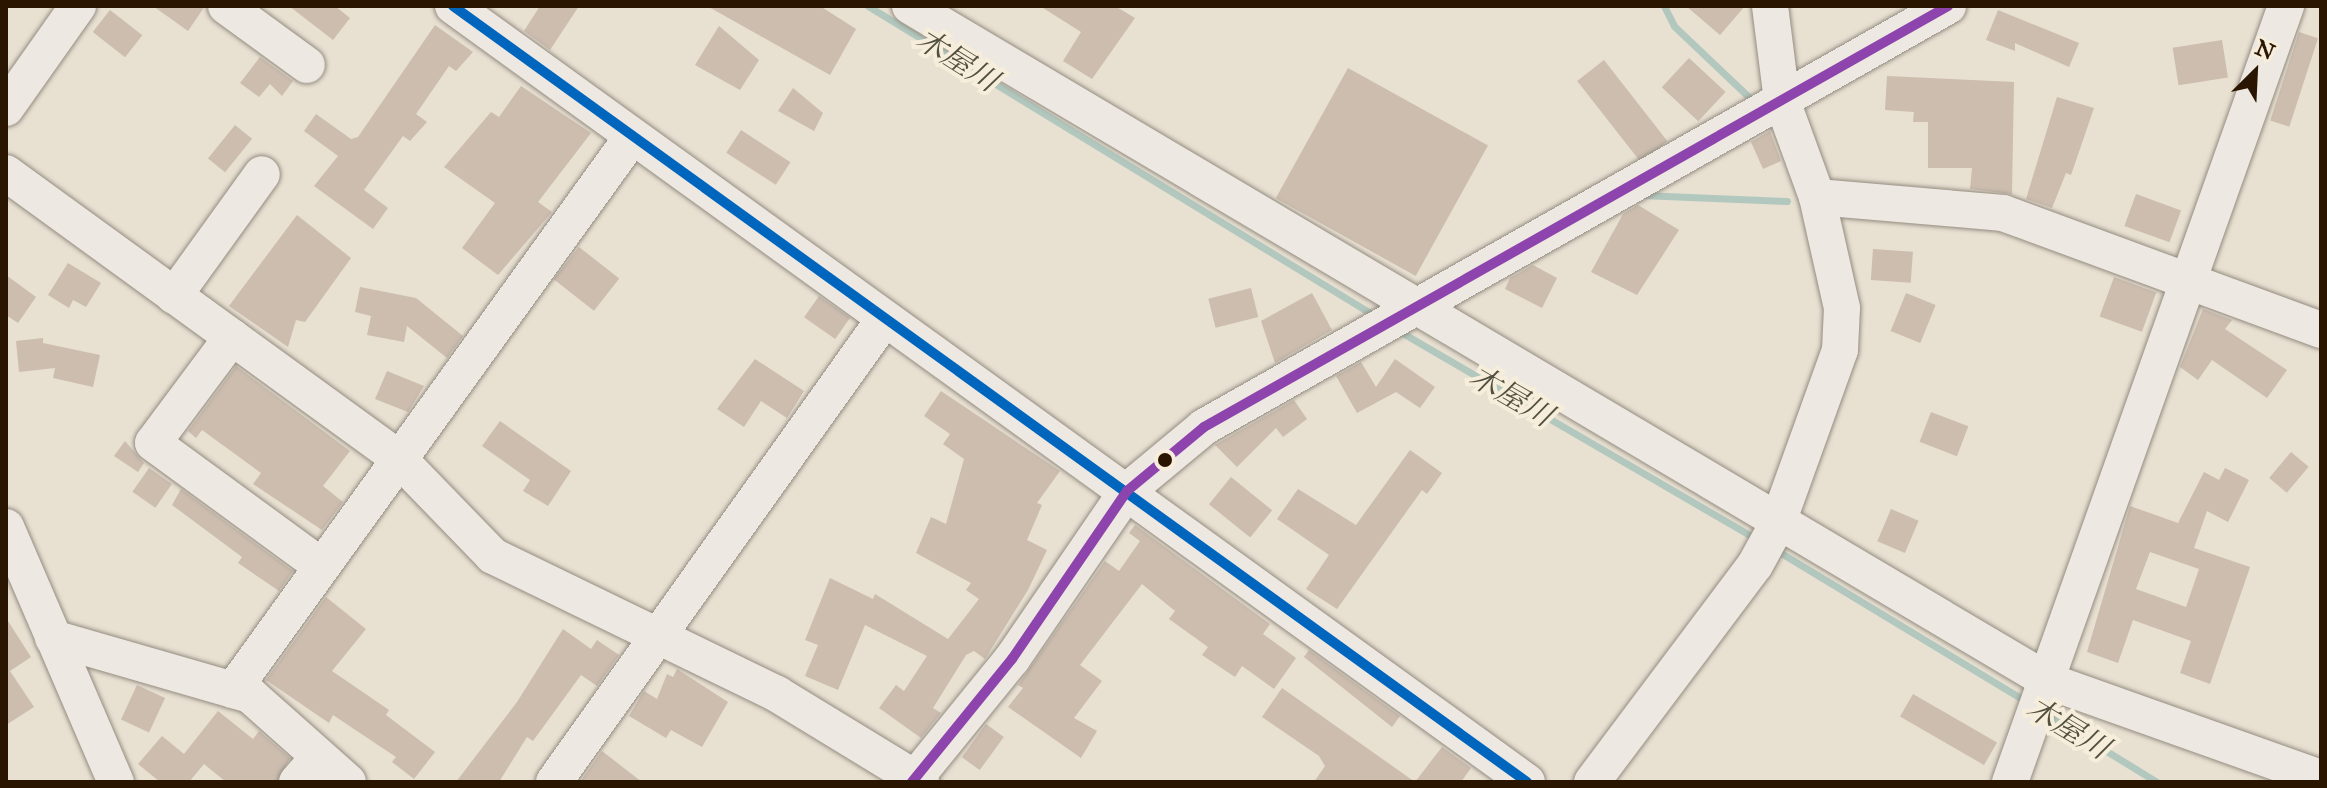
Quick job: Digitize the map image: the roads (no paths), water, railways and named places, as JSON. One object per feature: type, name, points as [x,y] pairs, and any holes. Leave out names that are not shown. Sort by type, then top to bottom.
[{"type":"street","points":[[6,108],[78,6]]},
{"type":"street","points":[[226,6],[307,65]]},
{"type":"street","points":[[453,6],[883,321],[1127,491],[1527,782]]},
{"type":"street","points":[[910,6],[1777,525],[2048,681],[2321,778]]},
{"type":"street","points":[[1592,782],[1755,565],[1777,525],[1840,350],[1842,308],[1817,197],[1782,101],[1770,6]]},
{"type":"street","points":[[6,173],[399,459],[493,556],[777,694],[916,781],[1012,659],[1127,491],[1204,427],[1364,336],[1418,309],[1948,6]]},
{"type":"street","points":[[2010,782],[2286,6]]},
{"type":"street","points":[[233,690],[632,137]]},
{"type":"street","points":[[174,296],[262,174]]},
{"type":"street","points":[[1817,197],[2003,213],[2321,330]]},
{"type":"street","points":[[554,782],[883,321]]},
{"type":"street","points":[[232,337],[153,443],[321,566]]},
{"type":"street","points":[[6,527],[116,782]]},
{"type":"street","points":[[53,638],[250,695],[308,769],[348,782]]},
{"type":"waterway","name":"木屋川","points":[[868,6],[1375,316]]},
{"type":"waterway","points":[[1664,6],[1674,26],[1755,103]]},
{"type":"waterway","points":[[1641,195],[1787,201]]},
{"type":"waterway","name":"木屋川","points":[[1399,331],[1758,540]]},
{"type":"waterway","name":"木屋川","points":[[1776,550],[2029,703]]},
{"type":"waterway","name":"木屋川","points":[[2046,714],[2157,782]]}]
